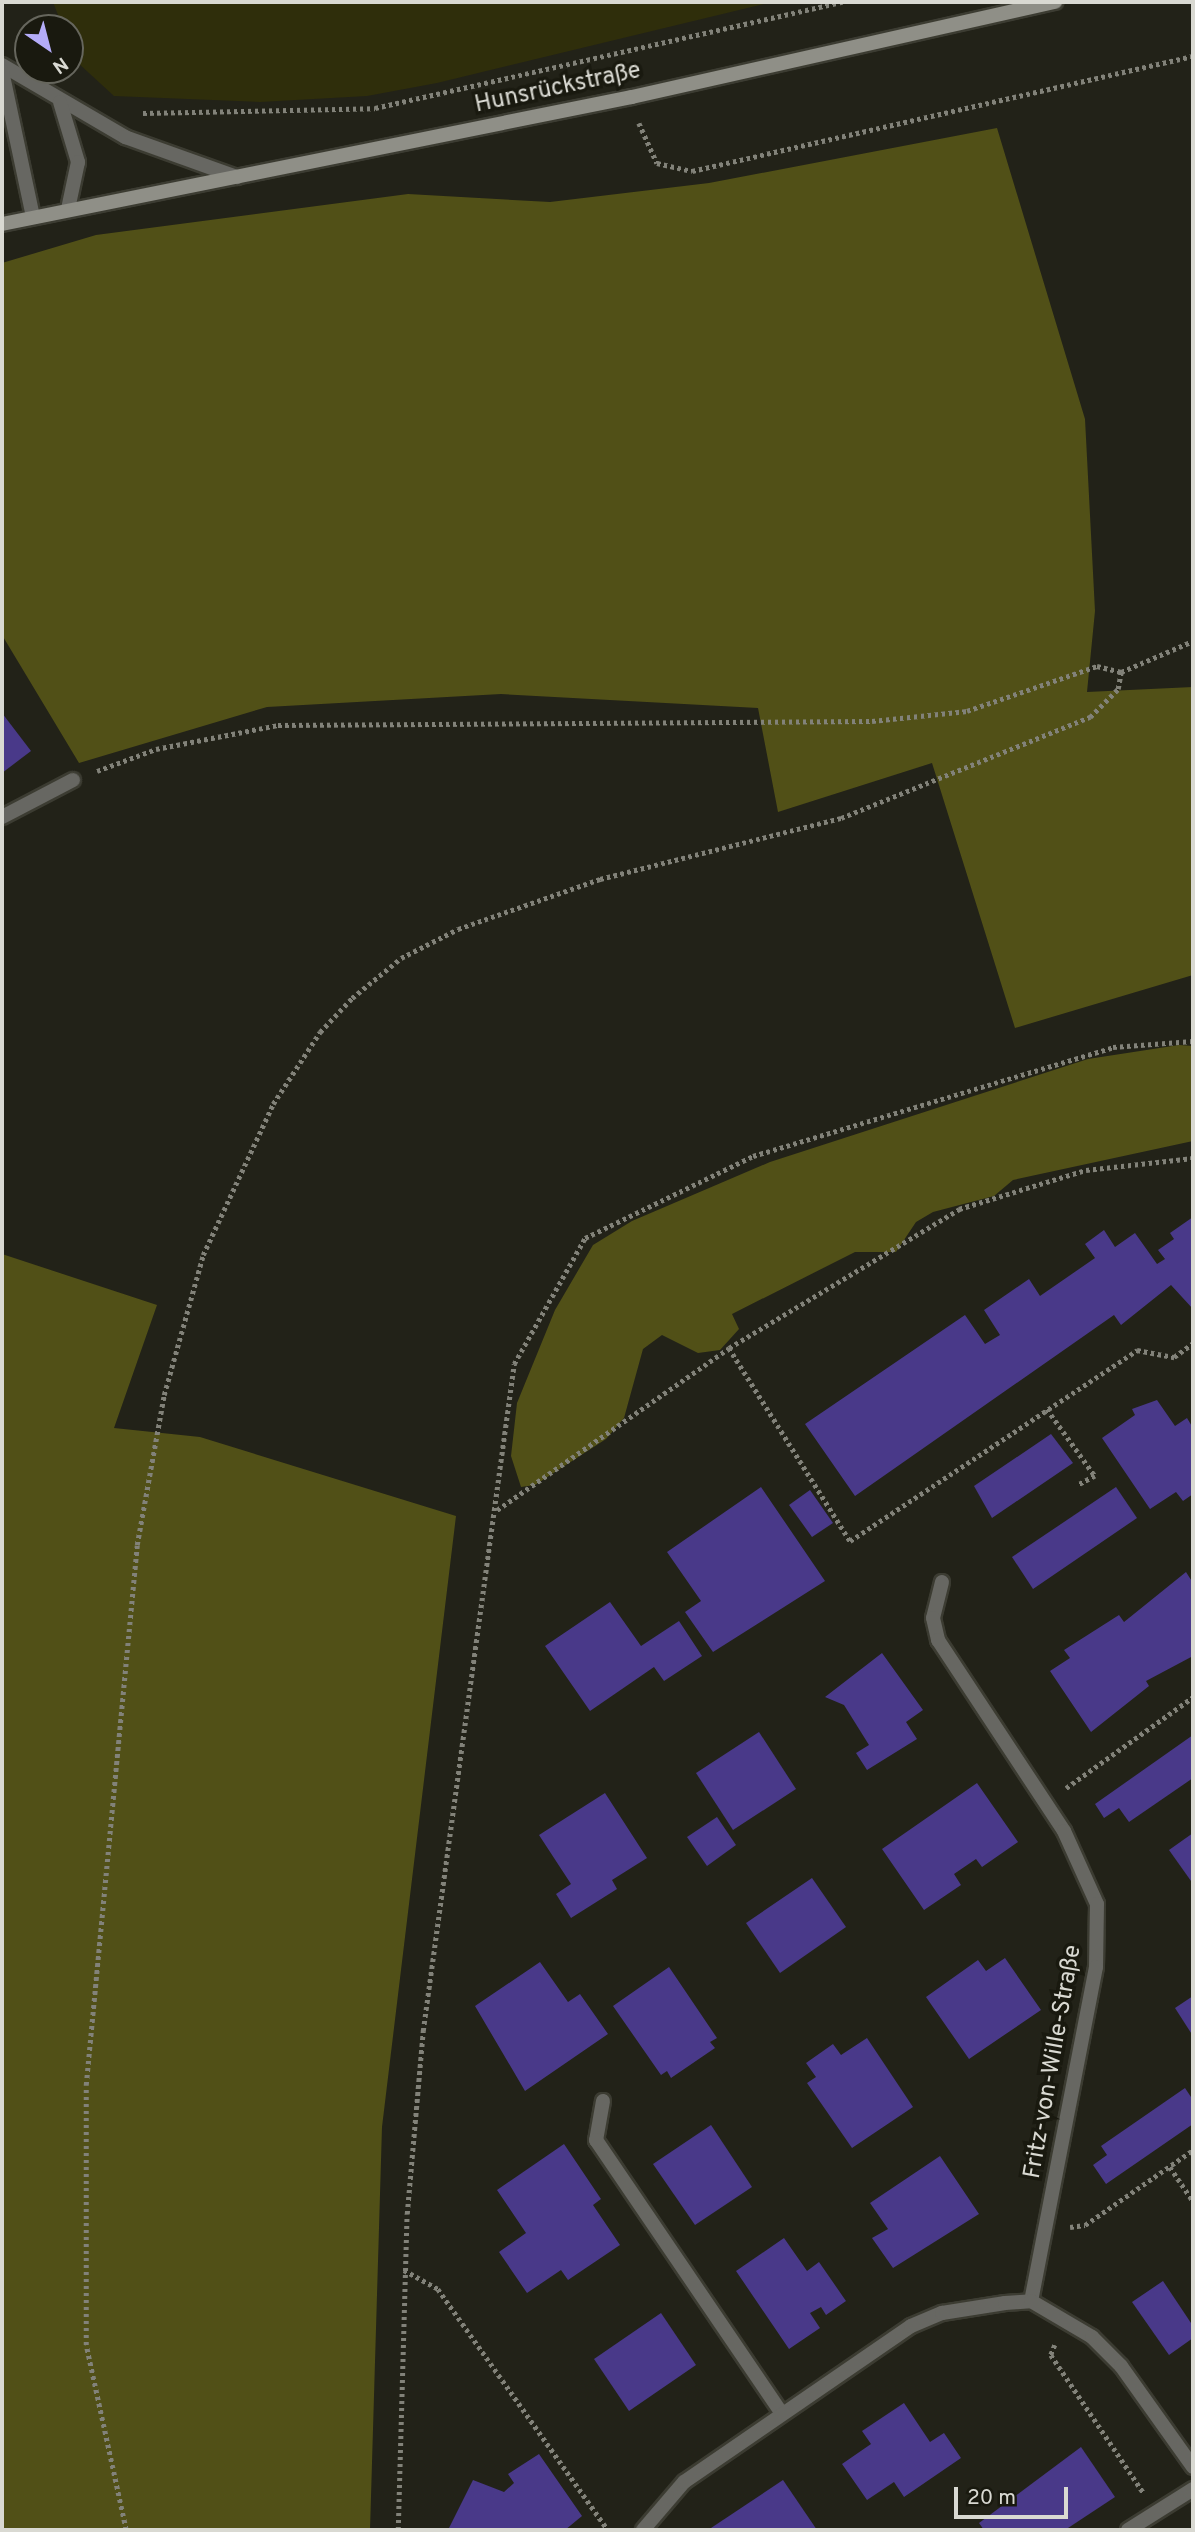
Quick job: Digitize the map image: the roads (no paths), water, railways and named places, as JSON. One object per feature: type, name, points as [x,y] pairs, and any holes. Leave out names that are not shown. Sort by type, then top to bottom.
[{"type":"main road","name":"Hunsrückstraße","points":[[2,224],[632,97],[1055,2]]},
{"type":"street","points":[[2,65],[125,138],[237,177]]},
{"type":"street","points":[[2,71],[33,217]]},
{"type":"street","points":[[59,100],[78,162],[68,209]]},
{"type":"street","points":[[2,817],[73,780]]},
{"type":"street","name":"Fritz-von-Wille-Straße","points":[[942,1582],[933,1618],[937,1640],[1046,1803],[1088,1876],[1099,1933],[1046,2237],[1031,2301]]},
{"type":"street","points":[[603,2101],[596,2140],[782,2412]]},
{"type":"street","points":[[643,2530],[684,2482],[782,2412],[911,2326],[942,2313],[1031,2301],[1065,2322],[1121,2366],[1193,2467]]},
{"type":"street","points":[[1128,2530],[1193,2488]]}]
